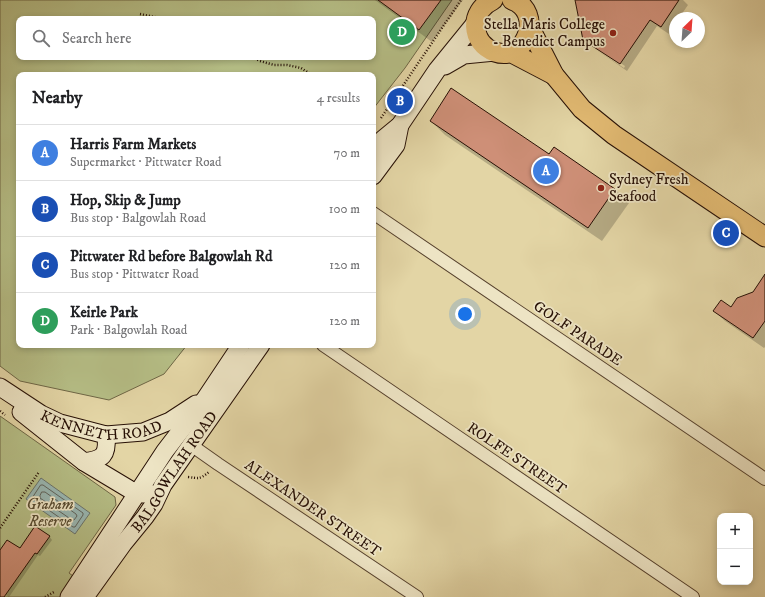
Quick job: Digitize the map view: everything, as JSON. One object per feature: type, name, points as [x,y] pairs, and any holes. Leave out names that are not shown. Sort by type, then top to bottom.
[{"type":"main road","points":[[490,1],[480,9],[476,18],[475,28],[478,38],[484,46],[503,52],[554,75]]},
{"type":"main road","points":[[519,2],[529,19],[530,28],[554,75],[582,109],[614,135],[765,237]]},
{"type":"main road","points":[[376,148],[383,139],[400,125],[438,70],[476,22]]},
{"type":"main road","points":[[438,70],[464,55],[503,52],[519,48],[525,41],[530,28]]},
{"type":"main road","points":[[376,172],[396,145],[400,125]]},
{"type":"main road","name":"BALGOWLAH ROAD","points":[[69,597],[165,451],[205,399],[239,348]]},
{"type":"main road","name":"BALGOWLAH ROAD","points":[[85,597],[122,544],[145,517],[154,504],[163,485],[259,348]]},
{"type":"main road","name":"KENNETH ROAD","points":[[0,387],[41,414],[60,423],[106,435],[144,432],[170,420],[205,399]]},
{"type":"main road","name":"KENNETH ROAD","points":[[0,390],[25,415],[84,462],[137,493]]},
{"type":"main road","points":[[84,462],[98,460],[105,454],[107,447],[106,435]]},
{"type":"main road","points":[[137,493],[144,494],[152,492],[163,485]]},
{"type":"street","name":"GOLF PARADE","points":[[376,215],[765,479]]},
{"type":"street","name":"ROLFE STREET","points":[[327,348],[693,597]]},
{"type":"street","name":"ALEXANDER STREET","points":[[191,445],[418,597]]},
{"type":"path","points":[[381,119],[461,0]]},
{"type":"path","points":[[140,14],[150,16]]},
{"type":"path","points":[[258,60],[274,65],[288,65],[301,68],[307,72]]},
{"type":"path","points":[[184,481],[189,476],[197,479],[204,476],[218,464]]},
{"type":"path","points":[[0,528],[39,472]]},
{"type":"green space","points":[[0,0],[452,0],[405,68],[376,105],[376,72],[16,72],[16,348],[185,348],[164,374],[109,400],[20,381],[0,366]]},
{"type":"green space","name":"Graham Reserve","points":[[0,416],[115,497],[116,505],[69,573],[73,576],[61,597],[0,597]]},
{"type":"water","points":[[41,478],[90,513],[75,534],[26,499]]},
{"type":"building","points":[[378,0],[441,0],[419,30]]},
{"type":"building","points":[[575,0],[679,0],[671,12],[669,12],[669,15],[661,27],[650,20],[620,64],[583,40]]},
{"type":"building","points":[[451,88],[549,154],[554,147],[615,189],[588,228],[430,121]]},
{"type":"building","points":[[765,274],[765,321],[753,338],[713,311],[721,300],[731,307],[737,298],[753,292]]},
{"type":"building","points":[[35,526],[50,536],[37,554],[35,553],[4,597],[0,597],[0,550],[7,540],[20,548]]},
{"type":"place","name":"Keirle Park","points":[[402,32]]},
{"type":"place","name":"Stella Maris College - Benedict Campus","points":[[613,33]]},
{"type":"place","name":"Hop, Skip & Jump","points":[[400,101]]},
{"type":"place","name":"Harris Farm Markets","points":[[546,171]]},
{"type":"place","name":"Sydney Fresh Seafood","points":[[601,188]]},
{"type":"place","name":"Pittwater Rd before Balgowlah Rd","points":[[726,233]]}]
